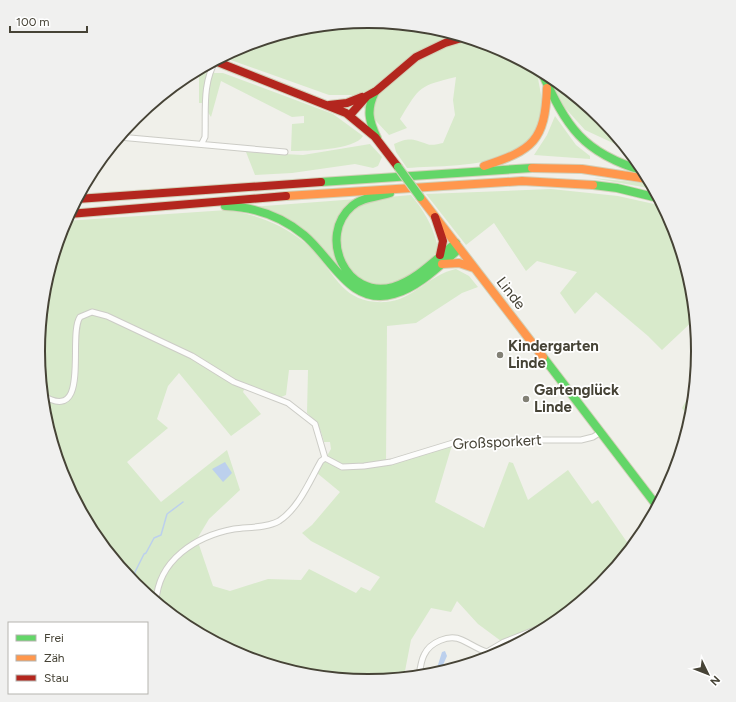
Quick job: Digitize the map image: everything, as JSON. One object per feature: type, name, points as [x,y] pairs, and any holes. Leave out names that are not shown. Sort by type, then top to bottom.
[{"type":"main road","points":[[352,117],[376,91],[416,58],[445,43],[455,40]]},
{"type":"main road","name":"Linde","points":[[222,63],[332,106],[352,117],[378,138],[435,217],[654,502]]},
{"type":"main road","points":[[545,81],[562,116],[584,142],[613,161],[634,168]]},
{"type":"main road","points":[[467,171],[504,161],[528,148],[537,137],[543,125],[546,113],[547,86]]},
{"type":"main road","points":[[332,106],[369,98]]},
{"type":"main road","points":[[369,98],[368,118],[378,138]]},
{"type":"main road","points":[[83,199],[467,171],[559,168],[619,173],[640,177]]},
{"type":"main road","points":[[76,213],[402,188],[522,181],[554,182],[617,188],[652,196]]},
{"type":"main road","points":[[402,188],[360,201],[346,212],[339,227],[337,243],[338,256],[344,271],[353,281],[365,287],[387,288],[407,279],[440,255],[458,246]]},
{"type":"main road","points":[[194,204],[249,208],[282,220],[294,227],[313,242],[349,286],[370,295],[386,295],[402,290],[439,265],[458,246]]},
{"type":"main road","points":[[435,217],[443,241],[440,255]]},
{"type":"main road","points":[[439,265],[454,261],[474,268]]},
{"type":"street","points":[[202,143],[205,137],[207,83],[211,69]]},
{"type":"street","points":[[125,138],[182,143],[202,143],[285,152]]},
{"type":"street","points":[[49,398],[58,402],[66,400],[71,394],[75,379],[76,326],[80,317],[92,312],[107,316],[192,356],[234,382],[288,403],[315,424],[325,458],[321,461],[305,492],[278,521],[225,531],[191,544],[168,566],[157,586],[156,595]]},
{"type":"street","name":"Großsporkert","points":[[325,458],[342,467],[364,466],[391,462],[453,443],[504,444],[536,440],[581,440],[593,437],[601,432]]},
{"type":"street","points":[[492,649],[504,642],[522,635]]},
{"type":"street","points":[[421,669],[424,655],[428,648],[440,641],[456,638],[478,650],[485,652]]},
{"type":"green space","points":[[368,28],[431,34],[472,45],[511,61],[530,71],[581,108],[616,145],[585,130],[538,78],[542,102],[542,117],[535,134],[522,147],[506,156],[465,165],[407,168],[396,152],[394,144],[404,140],[418,141],[429,145],[443,143],[455,115],[453,100],[456,77],[434,83],[422,89],[412,100],[400,119],[407,128],[389,135],[352,95],[329,95],[229,59],[264,45],[284,39],[326,31]]},
{"type":"green space","points":[[208,70],[215,73],[223,73],[333,114],[363,136],[358,141],[341,147],[291,151],[292,124],[304,123],[304,116],[292,117],[221,81],[211,117],[202,103],[199,103],[199,76]]},
{"type":"green space","points":[[555,116],[576,145],[590,156],[590,159],[534,155],[547,135]]},
{"type":"green space","points":[[370,144],[382,157],[378,166],[373,168],[355,164],[292,173],[255,175],[246,152],[303,155]]},
{"type":"green space","points":[[592,178],[644,183],[647,188]]},
{"type":"green space","points":[[551,189],[618,196],[656,204],[674,247],[680,267],[685,288],[689,324],[662,350],[648,336],[596,292],[575,314],[560,293],[577,272],[537,261],[526,271],[494,223],[466,245],[426,194]]},
{"type":"green space","points":[[411,195],[427,218],[437,244],[440,245],[437,251],[416,270],[399,281],[391,284],[377,286],[357,280],[340,255],[340,235],[346,217],[352,209],[378,198]]},
{"type":"green space","points":[[357,199],[334,241],[358,286],[408,284],[357,288],[317,244],[250,207]]},
{"type":"green space","points":[[227,210],[258,217],[287,230],[314,251],[346,290],[357,297],[370,301],[386,302],[405,297],[438,276],[456,269],[469,276],[478,287],[462,293],[416,323],[387,326],[386,464],[452,445],[435,502],[484,528],[509,462],[513,463],[528,500],[568,470],[592,504],[598,500],[628,543],[611,564],[581,594],[565,607],[532,629],[531,628],[501,641],[478,624],[457,601],[451,612],[431,608],[411,640],[405,671],[368,674],[326,671],[284,663],[244,649],[206,631],[171,607],[155,594],[125,564],[112,548],[88,512],[70,475],[56,435],[48,393],[45,351],[51,288],[62,247],[73,220]],"holes":[[[289,370],[308,370],[307,413],[318,426],[324,442],[330,442],[331,449],[317,473],[340,492],[312,525],[302,533],[311,541],[380,577],[370,591],[361,587],[356,593],[309,569],[301,580],[268,579],[230,591],[213,586],[197,539],[209,519],[240,490],[227,450],[161,502],[127,462],[168,428],[157,419],[168,386],[179,373],[231,436],[261,414],[243,392],[246,385],[281,397],[286,395]]]},
{"type":"green space","points":[[687,399],[685,412],[682,408]]},
{"type":"water","points":[[225,462],[232,473],[223,482],[212,469]]},
{"type":"water","points":[[445,651],[447,656],[443,665],[437,666],[442,652]]},
{"type":"waterway","points":[[135,574],[144,554],[154,538],[161,535],[167,514],[183,502]]},
{"type":"traffic: fast","points":[[546,81],[559,108],[579,135],[605,156],[634,168]]},
{"type":"traffic: fast","points":[[375,92],[370,104],[370,121],[377,138]]},
{"type":"traffic: fast","points":[[398,167],[420,197]]},
{"type":"traffic: fast","points":[[321,182],[532,168]]},
{"type":"traffic: fast","points":[[593,185],[617,188],[652,196]]},
{"type":"traffic: fast","points":[[390,193],[365,199],[356,203],[342,219],[337,233],[337,248],[342,263],[350,275],[362,284],[376,288],[393,287],[402,284],[418,274],[456,243]]},
{"type":"traffic: fast","points":[[225,206],[246,208],[267,214],[295,228],[314,245],[343,278],[365,294],[379,296],[403,291],[421,281],[459,249]]},
{"type":"traffic: fast","points":[[543,357],[654,502]]},
{"type":"traffic: slow","points":[[484,166],[514,155],[533,141],[539,132],[543,120],[546,106],[547,88]]},
{"type":"traffic: slow","points":[[532,168],[582,169],[641,178]]},
{"type":"traffic: slow","points":[[286,196],[522,181],[593,185]]},
{"type":"traffic: slow","points":[[420,197],[543,357]]},
{"type":"traffic: slow","points":[[442,264],[459,263],[474,268]]},
{"type":"traffic: jam","points":[[350,115],[367,96],[376,91],[416,57],[445,43],[455,40]]},
{"type":"traffic: jam","points":[[221,63],[346,113],[375,137],[398,167]]},
{"type":"traffic: jam","points":[[329,105],[347,103],[362,97]]},
{"type":"traffic: jam","points":[[83,199],[321,182]]},
{"type":"traffic: jam","points":[[76,213],[286,196]]},
{"type":"traffic: jam","points":[[435,217],[443,241],[440,255]]},
{"type":"place","name":"Kindergarten Linde","points":[[500,355]]},
{"type":"place","name":"Gartenglück Linde","points":[[526,399]]}]
